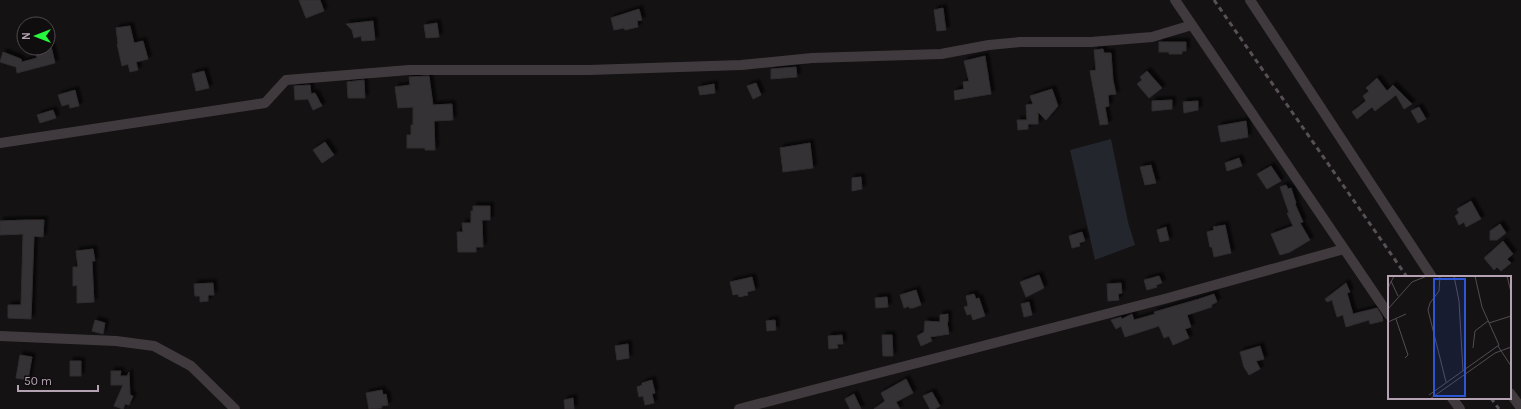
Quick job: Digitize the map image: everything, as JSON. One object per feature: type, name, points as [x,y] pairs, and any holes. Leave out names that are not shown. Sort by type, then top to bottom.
[{"type":"street","points":[[1175,0],[1388,314]]},
{"type":"street","points":[[1250,0],[1431,276]]},
{"type":"street","points":[[0,143],[265,103],[286,80],[409,70],[589,70],[741,65],[812,58],[941,54],[989,45],[1020,42],[1091,42],[1152,37],[1192,25]]},
{"type":"street","points":[[739,409],[1175,296],[1344,249]]},
{"type":"street","points":[[0,336],[116,341],[154,346],[191,366],[234,409]]},
{"type":"street","points":[[1511,394],[1521,408]]},
{"type":"street","points":[[1453,399],[1460,409]]},
{"type":"shaded area","points":[[1111,139],[1128,222],[1135,245],[1095,260],[1070,150]]},
{"type":"building","points":[[299,0],[320,0],[324,11],[306,18]]},
{"type":"building","points":[[943,8],[946,30],[937,31],[934,10]]},
{"type":"building","points":[[639,9],[642,20],[637,21],[638,27],[625,30],[624,28],[614,30],[611,18]]},
{"type":"building","points":[[373,21],[375,40],[362,41],[361,36],[354,38],[352,30],[346,24]]},
{"type":"building","points":[[437,23],[439,37],[426,38],[424,25]]},
{"type":"building","points":[[130,26],[134,43],[143,41],[148,59],[136,62],[138,70],[130,72],[128,64],[122,66],[117,44],[116,28]]},
{"type":"building","points":[[1159,42],[1186,42],[1186,51],[1182,51],[1182,54],[1159,52]]},
{"type":"building","points":[[1103,49],[1104,53],[1111,53],[1113,80],[1116,94],[1108,95],[1109,106],[1105,107],[1108,124],[1100,125],[1090,71],[1096,70],[1094,50]]},
{"type":"building","points":[[3,52],[21,59],[22,62],[37,58],[37,56],[53,56],[55,63],[17,73],[16,67],[0,62]]},
{"type":"building","points":[[985,56],[991,94],[955,100],[954,91],[964,89],[963,82],[969,81],[964,61]]},
{"type":"building","points":[[796,67],[797,77],[771,79],[771,69]]},
{"type":"building","points":[[204,71],[209,88],[196,91],[192,74]]},
{"type":"building","points":[[1147,71],[1162,88],[1149,98],[1137,84],[1142,80],[1140,77]]},
{"type":"building","points":[[429,76],[433,105],[452,104],[453,120],[434,121],[435,150],[425,150],[425,148],[407,148],[407,135],[411,135],[411,125],[413,125],[413,107],[398,108],[395,87],[410,85],[409,77]]},
{"type":"building","points":[[1377,78],[1387,91],[1393,85],[1412,104],[1404,109],[1396,95],[1375,111],[1372,107],[1357,119],[1352,112],[1366,101],[1363,96],[1369,91],[1366,88]]},
{"type":"building","points":[[364,80],[365,98],[348,98],[347,82]]},
{"type":"building","points":[[756,83],[761,95],[753,99],[747,86]]},
{"type":"building","points":[[714,84],[715,93],[700,95],[698,87]]},
{"type":"building","points":[[310,85],[311,94],[315,93],[322,106],[313,110],[308,99],[295,100],[294,86]]},
{"type":"building","points":[[1052,89],[1058,106],[1046,120],[1038,112],[1038,124],[1028,124],[1028,129],[1018,130],[1017,120],[1027,120],[1026,105],[1033,104],[1030,96]]},
{"type":"building","points":[[75,90],[79,106],[70,108],[69,104],[62,106],[58,95]]},
{"type":"building","points":[[1172,100],[1172,109],[1152,111],[1152,101]]},
{"type":"building","points":[[1198,101],[1198,110],[1184,113],[1183,102]]},
{"type":"building","points":[[1419,107],[1426,119],[1418,123],[1411,111]]},
{"type":"building","points":[[53,110],[56,118],[40,123],[37,115]]},
{"type":"building","points":[[1246,121],[1248,137],[1221,142],[1218,126]]},
{"type":"building","points":[[325,142],[334,155],[322,163],[313,150]]},
{"type":"building","points":[[810,143],[813,168],[783,172],[780,148]]},
{"type":"building","points":[[1239,158],[1242,166],[1227,171],[1225,163]]},
{"type":"building","points":[[1151,165],[1156,183],[1145,185],[1140,167]]},
{"type":"building","points":[[1271,166],[1281,181],[1267,189],[1257,174]]},
{"type":"building","points":[[861,177],[862,189],[852,191],[852,178]]},
{"type":"building","points":[[1286,185],[1288,189],[1291,188],[1296,203],[1295,204],[1303,222],[1300,223],[1310,240],[1290,252],[1280,255],[1271,234],[1293,226],[1287,213],[1289,213],[1280,187]]},
{"type":"building","points":[[1471,201],[1481,219],[1466,227],[1464,222],[1459,225],[1455,216],[1459,213],[1457,209]]},
{"type":"building","points":[[473,206],[490,206],[490,220],[482,220],[483,247],[476,247],[476,252],[458,252],[457,232],[463,232],[462,223],[471,223],[471,211],[473,211]]},
{"type":"building","points":[[44,220],[43,237],[34,236],[31,319],[8,318],[8,305],[21,305],[23,234],[0,235],[0,221]]},
{"type":"building","points":[[1500,224],[1506,233],[1497,240],[1490,240],[1490,231]]},
{"type":"building","points":[[1225,225],[1231,253],[1214,257],[1207,232],[1214,230],[1213,227]]},
{"type":"building","points":[[1166,227],[1169,240],[1160,242],[1157,230]]},
{"type":"building","points":[[1082,232],[1085,241],[1079,243],[1080,246],[1072,248],[1069,236]]},
{"type":"building","points":[[1503,241],[1513,254],[1507,259],[1511,263],[1501,271],[1497,267],[1494,270],[1484,258]]},
{"type":"building","points":[[93,249],[95,261],[92,261],[94,302],[77,303],[77,285],[73,286],[73,267],[78,267],[76,251]]},
{"type":"building","points":[[1039,275],[1044,288],[1026,297],[1020,282]]},
{"type":"building","points":[[1159,276],[1162,283],[1156,285],[1157,287],[1147,290],[1144,280]]},
{"type":"building","points":[[752,277],[755,290],[747,292],[748,295],[739,297],[738,294],[733,295],[730,282]]},
{"type":"building","points":[[213,283],[214,295],[208,295],[208,301],[200,302],[200,296],[195,296],[194,284]]},
{"type":"building","points":[[1121,283],[1122,293],[1118,294],[1119,300],[1108,301],[1107,284]]},
{"type":"building","points":[[1346,283],[1350,292],[1347,293],[1353,314],[1377,308],[1383,321],[1370,324],[1369,320],[1346,327],[1343,315],[1337,317],[1332,300],[1327,302],[1325,299]]},
{"type":"building","points":[[916,290],[921,305],[913,308],[909,308],[909,306],[904,308],[900,295]]},
{"type":"building","points":[[974,294],[976,299],[979,298],[985,316],[973,320],[971,314],[967,315],[964,307],[968,306],[966,296]]},
{"type":"building","points":[[1214,294],[1217,302],[1211,305],[1212,307],[1187,315],[1191,327],[1185,329],[1189,338],[1173,345],[1169,336],[1164,338],[1159,326],[1125,337],[1121,326],[1116,329],[1111,320],[1121,317],[1122,319],[1132,314],[1134,320],[1155,314],[1154,312]]},
{"type":"building","points":[[887,297],[888,307],[876,308],[875,298]]},
{"type":"building","points":[[1029,302],[1032,315],[1024,317],[1021,304]]},
{"type":"building","points":[[948,314],[947,322],[949,334],[930,337],[932,341],[921,346],[917,336],[924,332],[925,321],[940,322],[940,315]]},
{"type":"building","points":[[95,320],[105,323],[103,334],[92,331]]},
{"type":"building","points":[[775,320],[776,330],[767,331],[766,321]]},
{"type":"building","points":[[842,335],[843,344],[837,344],[838,348],[829,349],[828,336]]},
{"type":"building","points":[[882,335],[892,335],[893,356],[883,356]]},
{"type":"building","points":[[628,344],[629,358],[617,360],[615,346]]},
{"type":"building","points":[[1260,346],[1264,359],[1256,361],[1260,369],[1249,375],[1244,367],[1240,352]]},
{"type":"building","points":[[20,355],[32,357],[28,380],[16,378]]},
{"type":"building","points":[[70,361],[81,361],[81,376],[70,376]]},
{"type":"building","points":[[111,371],[121,371],[120,376],[127,376],[129,372],[130,395],[133,396],[129,405],[125,404],[123,409],[114,406],[123,385],[111,385]]},
{"type":"building","points":[[906,379],[913,393],[896,402],[900,409],[874,409],[885,401],[881,393]]},
{"type":"building","points":[[652,380],[655,393],[652,394],[654,403],[645,405],[643,396],[639,397],[637,387],[642,385],[642,383]]},
{"type":"building","points":[[382,390],[383,395],[386,394],[388,405],[381,406],[382,408],[369,409],[366,393]]},
{"type":"building","points":[[932,392],[940,406],[935,409],[930,409],[923,396]]},
{"type":"building","points":[[854,394],[861,409],[850,409],[845,399]]},
{"type":"building","points":[[573,398],[574,409],[565,409],[564,400]]},
{"type":"railway","points":[[1214,0],[1406,276]]},
{"type":"railway","points":[[1492,399],[1499,409]]}]
